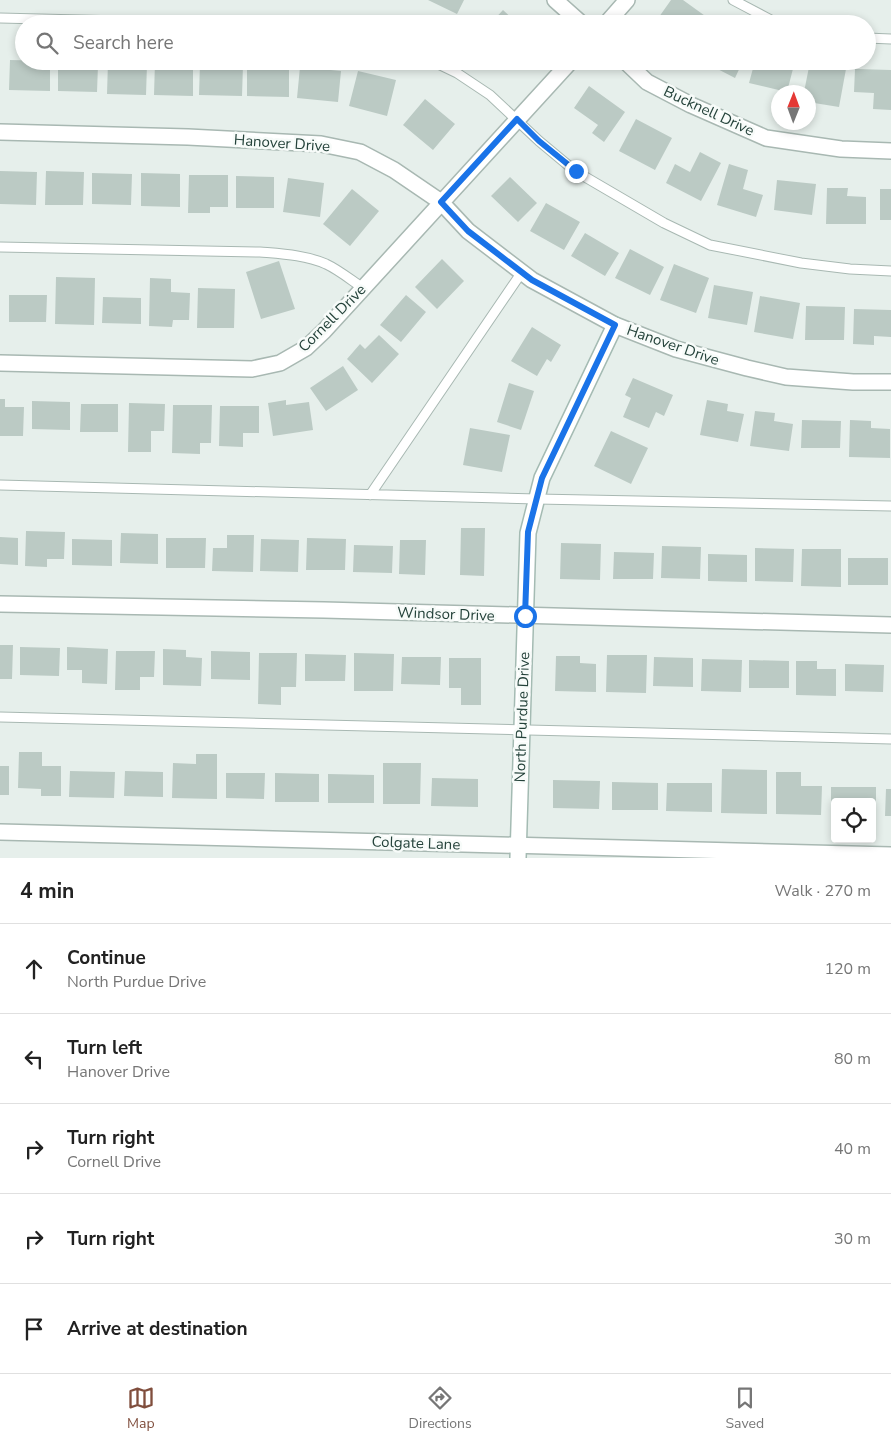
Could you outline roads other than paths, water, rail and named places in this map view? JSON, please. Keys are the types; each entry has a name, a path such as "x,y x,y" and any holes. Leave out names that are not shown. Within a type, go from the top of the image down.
{"street":[{"path":"555,0 572,15"},
{"path":"614,15 627,0"},
{"name":"Cornell Drive","path":"0,363 252,369 280,363 306,348 563,70"},
{"name":"Bucknell Drive","path":"635,70 648,82 691,105 766,138 841,149 891,151"},
{"name":"Hanover Drive","path":"0,132 188,137 321,144 360,152 394,170 441,202 468,231 532,280 615,325 676,349 770,373 844,381 891,382"},
{"name":"North Purdue Drive","path":"518,852 528,532 542,478 615,325"},
{"name":"Windsor Drive","path":"0,604 324,610 891,625"},
{"name":"Colgate Lane","path":"0,832 518,852 891,855"}],"lane":[{"path":"733,0 761,15"},
{"path":"0,18 15,18"},
{"path":"876,38 891,39"},
{"path":"451,70 490,95 539,141 576,171 664,223 710,245 801,264 891,271"},
{"path":"0,246 260,252 294,255 328,265 363,288"},
{"path":"370,495 522,272"},
{"path":"0,485 537,500 891,506"},
{"path":"0,717 891,739"}]}
